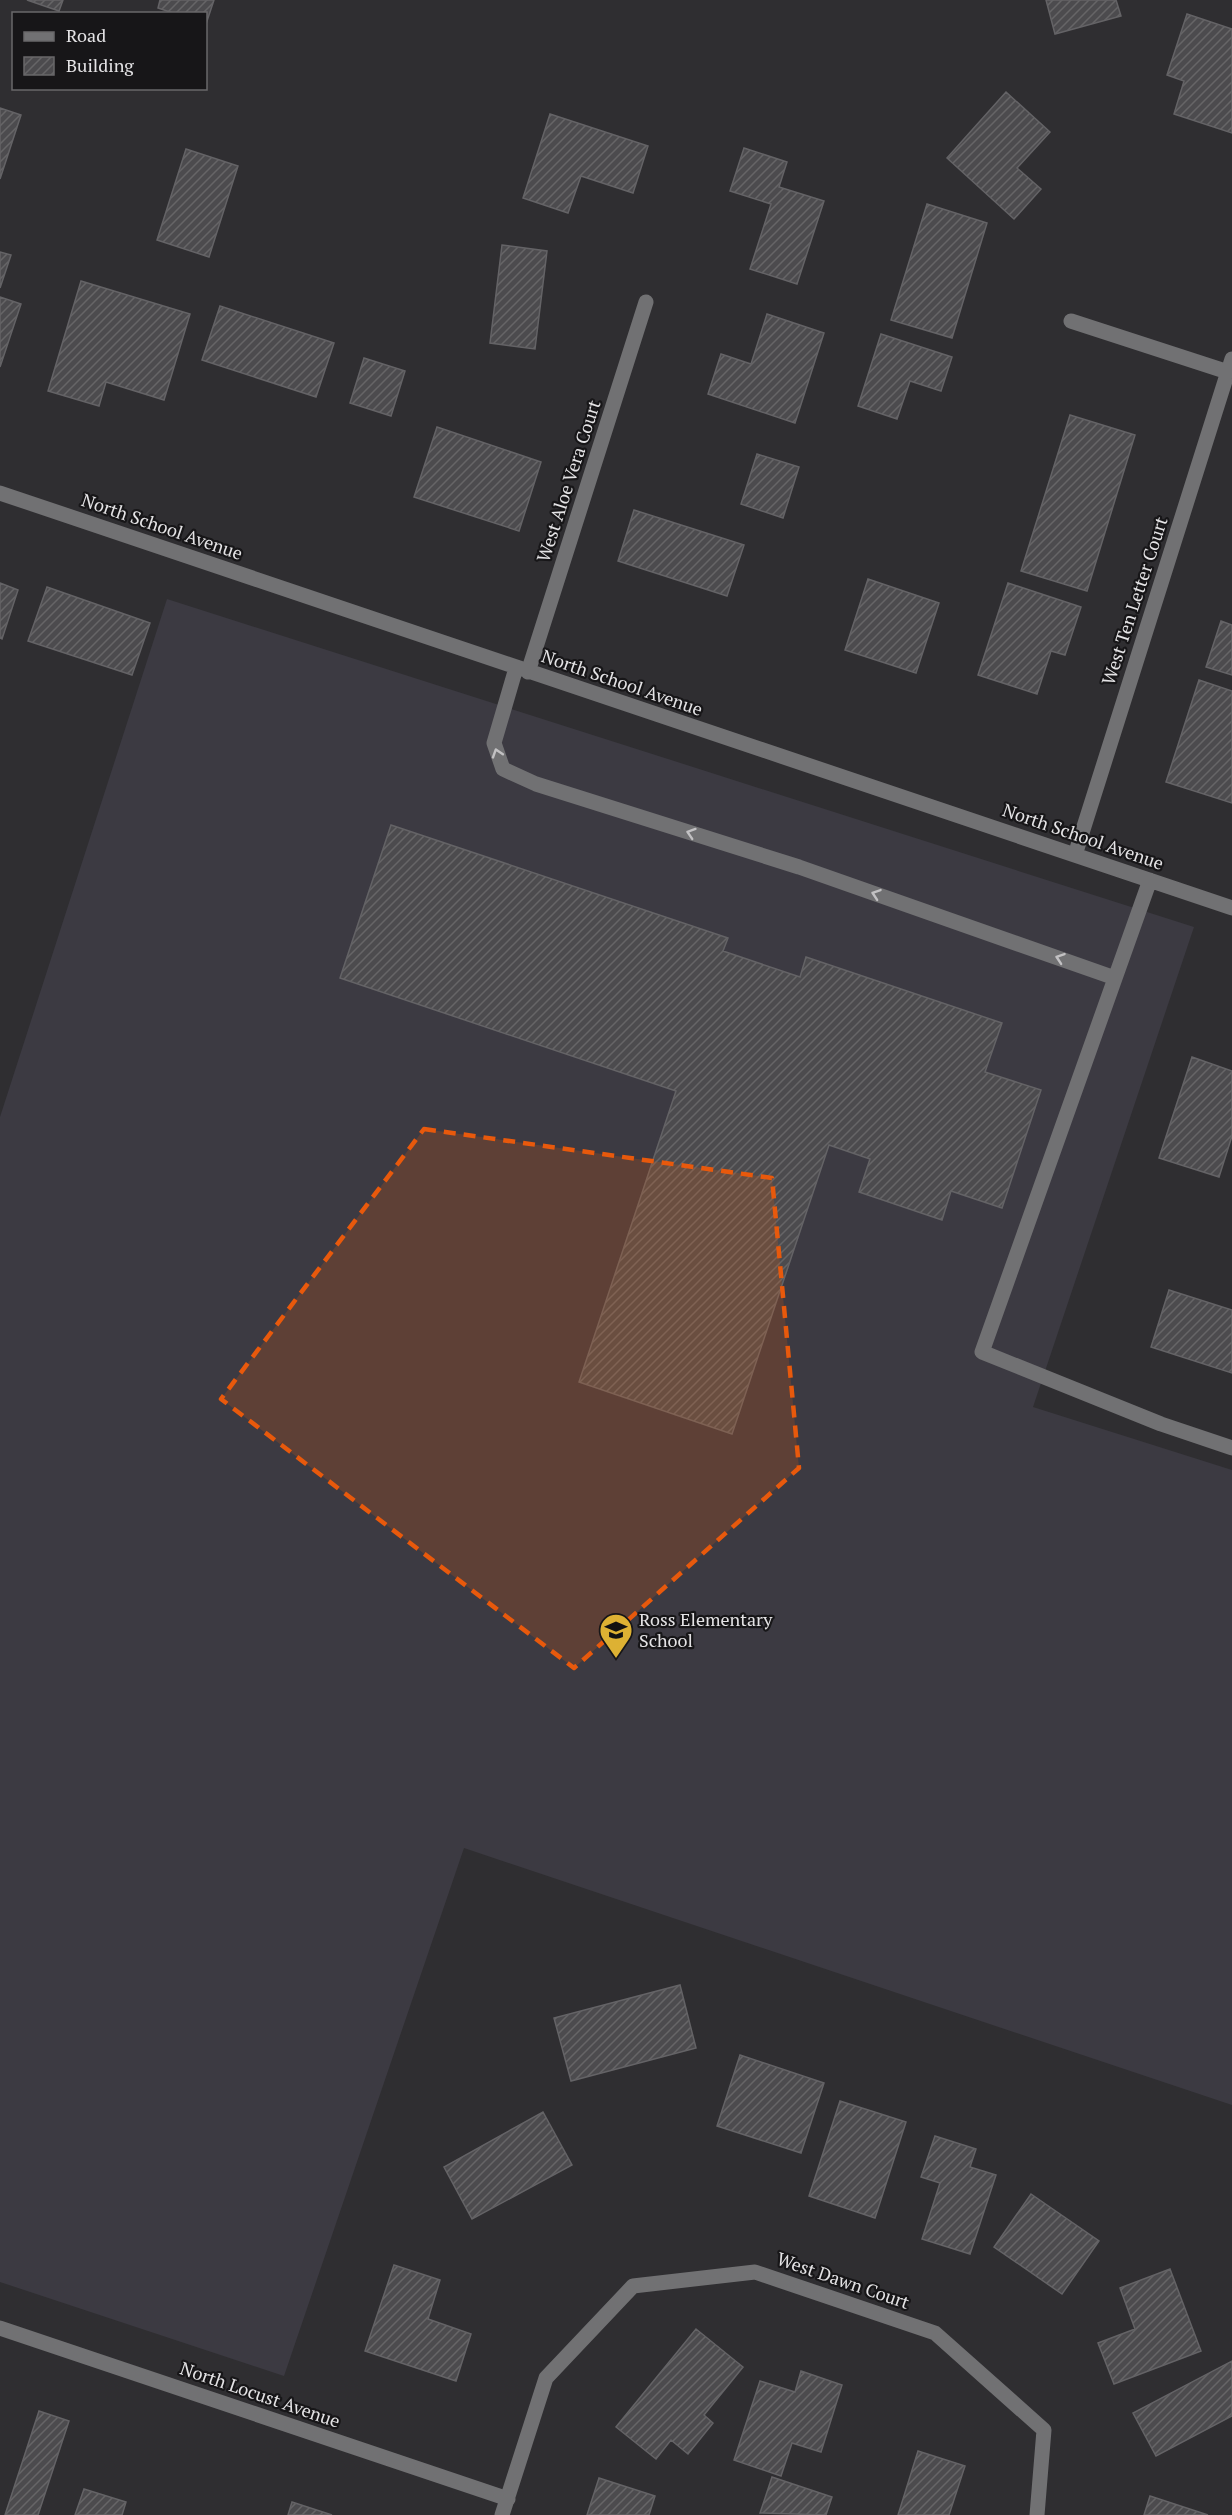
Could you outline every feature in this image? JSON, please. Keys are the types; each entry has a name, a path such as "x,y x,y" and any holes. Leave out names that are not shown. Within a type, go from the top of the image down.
{"street":[{"name":"West Aloe Vera Court","path":"646,302 522,670 494,743 503,769 536,784 799,867 1115,978"},
{"path":"1071,321 1230,366"},
{"name":"West Ten Letter Court","path":"1075,855 1230,366"},
{"name":"North School Avenue","path":"0,492 1232,908"},
{"path":"1150,880 982,1352 1161,1424 1232,1448"},
{"name":"West Dawn Court","path":"502,2515 546,2378 633,2286 755,2272 935,2333 1044,2430 1038,2515"},
{"name":"North Locust Avenue","path":"0,2328 507,2499"}],"highlighted area":[{"path":"424,1129 772,1178 799,1468 574,1668 221,1399"}],"shaded area":[{"name":"Ross Elementary School","path":"167,599 1194,927 1033,1407 1232,1470 1232,2105 464,1848 284,2376 0,2282 0,1117"}],"building":[{"path":"27,0 63,0 59,11"},
{"path":"160,0 214,0 207,21 207,12 170,12 158,8"},
{"path":"1046,0 1116,0 1121,16 1055,34"},
{"path":"1187,14 1232,29 1232,133 1174,114 1184,81 1167,75"},
{"path":"1006,92 1050,132 1017,168 1041,189 1014,219 947,158"},
{"path":"0,108 21,115 0,179"},
{"path":"550,114 648,146 633,193 581,176 568,213 523,198"},
{"path":"744,148 787,162 779,187 824,201 797,284 750,269 771,204 730,191"},
{"path":"186,149 238,166 209,257 157,240"},
{"path":"927,204 987,223 952,338 891,320"},
{"path":"502,245 547,251 535,349 490,343"},
{"path":"0,252 11,255 0,288"},
{"path":"81,281 190,314 164,400 106,382 99,406 48,391"},
{"path":"0,297 21,304 0,367"},
{"path":"220,306 334,343 316,397 202,360"},
{"path":"767,314 824,333 795,423 708,394 721,354 751,364"},
{"path":"881,334 952,357 941,391 910,381 897,419 858,406"},
{"path":"364,358 405,371 391,416 350,403"},
{"path":"1070,415 1135,435 1087,591 1021,571"},
{"path":"437,427 541,462 519,531 414,497"},
{"path":"757,454 799,467 783,518 741,504"},
{"path":"634,510 744,545 727,596 618,561"},
{"path":"868,579 939,603 916,673 845,650"},
{"path":"0,583 18,590 2,639 0,638"},
{"path":"1008,583 1081,607 1065,655 1051,651 1037,694 978,675"},
{"path":"47,587 150,623 132,675 28,641"},
{"path":"1221,621 1232,625 1232,675 1206,667"},
{"path":"1199,680 1232,691 1232,803 1166,782"},
{"path":"391,825 728,938 723,951 800,977 806,957 1002,1023 985,1072 1041,1090 1002,1208 951,1191 942,1220 859,1192 870,1159 829,1145 732,1434 579,1382 676,1091 340,978"},
{"path":"1192,1057 1232,1071 1232,1136 1219,1177 1159,1158"},
{"path":"1169,1290 1232,1310 1232,1373 1151,1347"},
{"path":"680,1985 696,2048 571,2081 554,2018"},
{"path":"740,2055 824,2083 801,2153 717,2126"},
{"path":"840,2101 906,2122 875,2218 809,2196"},
{"path":"543,2112 572,2165 472,2219 444,2167"},
{"path":"935,2136 976,2149 970,2167 996,2175 970,2254 922,2239 940,2183 921,2177"},
{"path":"1031,2194 1099,2241 1062,2294 994,2247"},
{"path":"394,2265 440,2280 428,2319 471,2334 456,2381 365,2351"},
{"path":"1170,2269 1201,2351 1114,2384 1098,2343 1135,2329 1120,2288"},
{"path":"696,2329 743,2367 704,2415 713,2423 688,2454 671,2440 656,2459 616,2427"},
{"path":"1232,2361 1232,2416 1156,2456 1133,2413"},
{"path":"801,2371 842,2385 821,2452 792,2443 781,2476 734,2460 760,2381 795,2392"},
{"path":"39,2411 69,2421 38,2515 5,2515"},
{"path":"918,2451 965,2466 949,2515 898,2515"},
{"path":"772,2477 832,2497 826,2515 760,2513"},
{"path":"599,2478 655,2496 649,2515 587,2515"},
{"path":"84,2489 126,2502 122,2515 75,2515"},
{"path":"1150,2496 1208,2515 1144,2515"},
{"path":"292,2502 332,2515 288,2515"}],"place":[{"name":"Ross Elementary School","path":"616,1659"}]}
